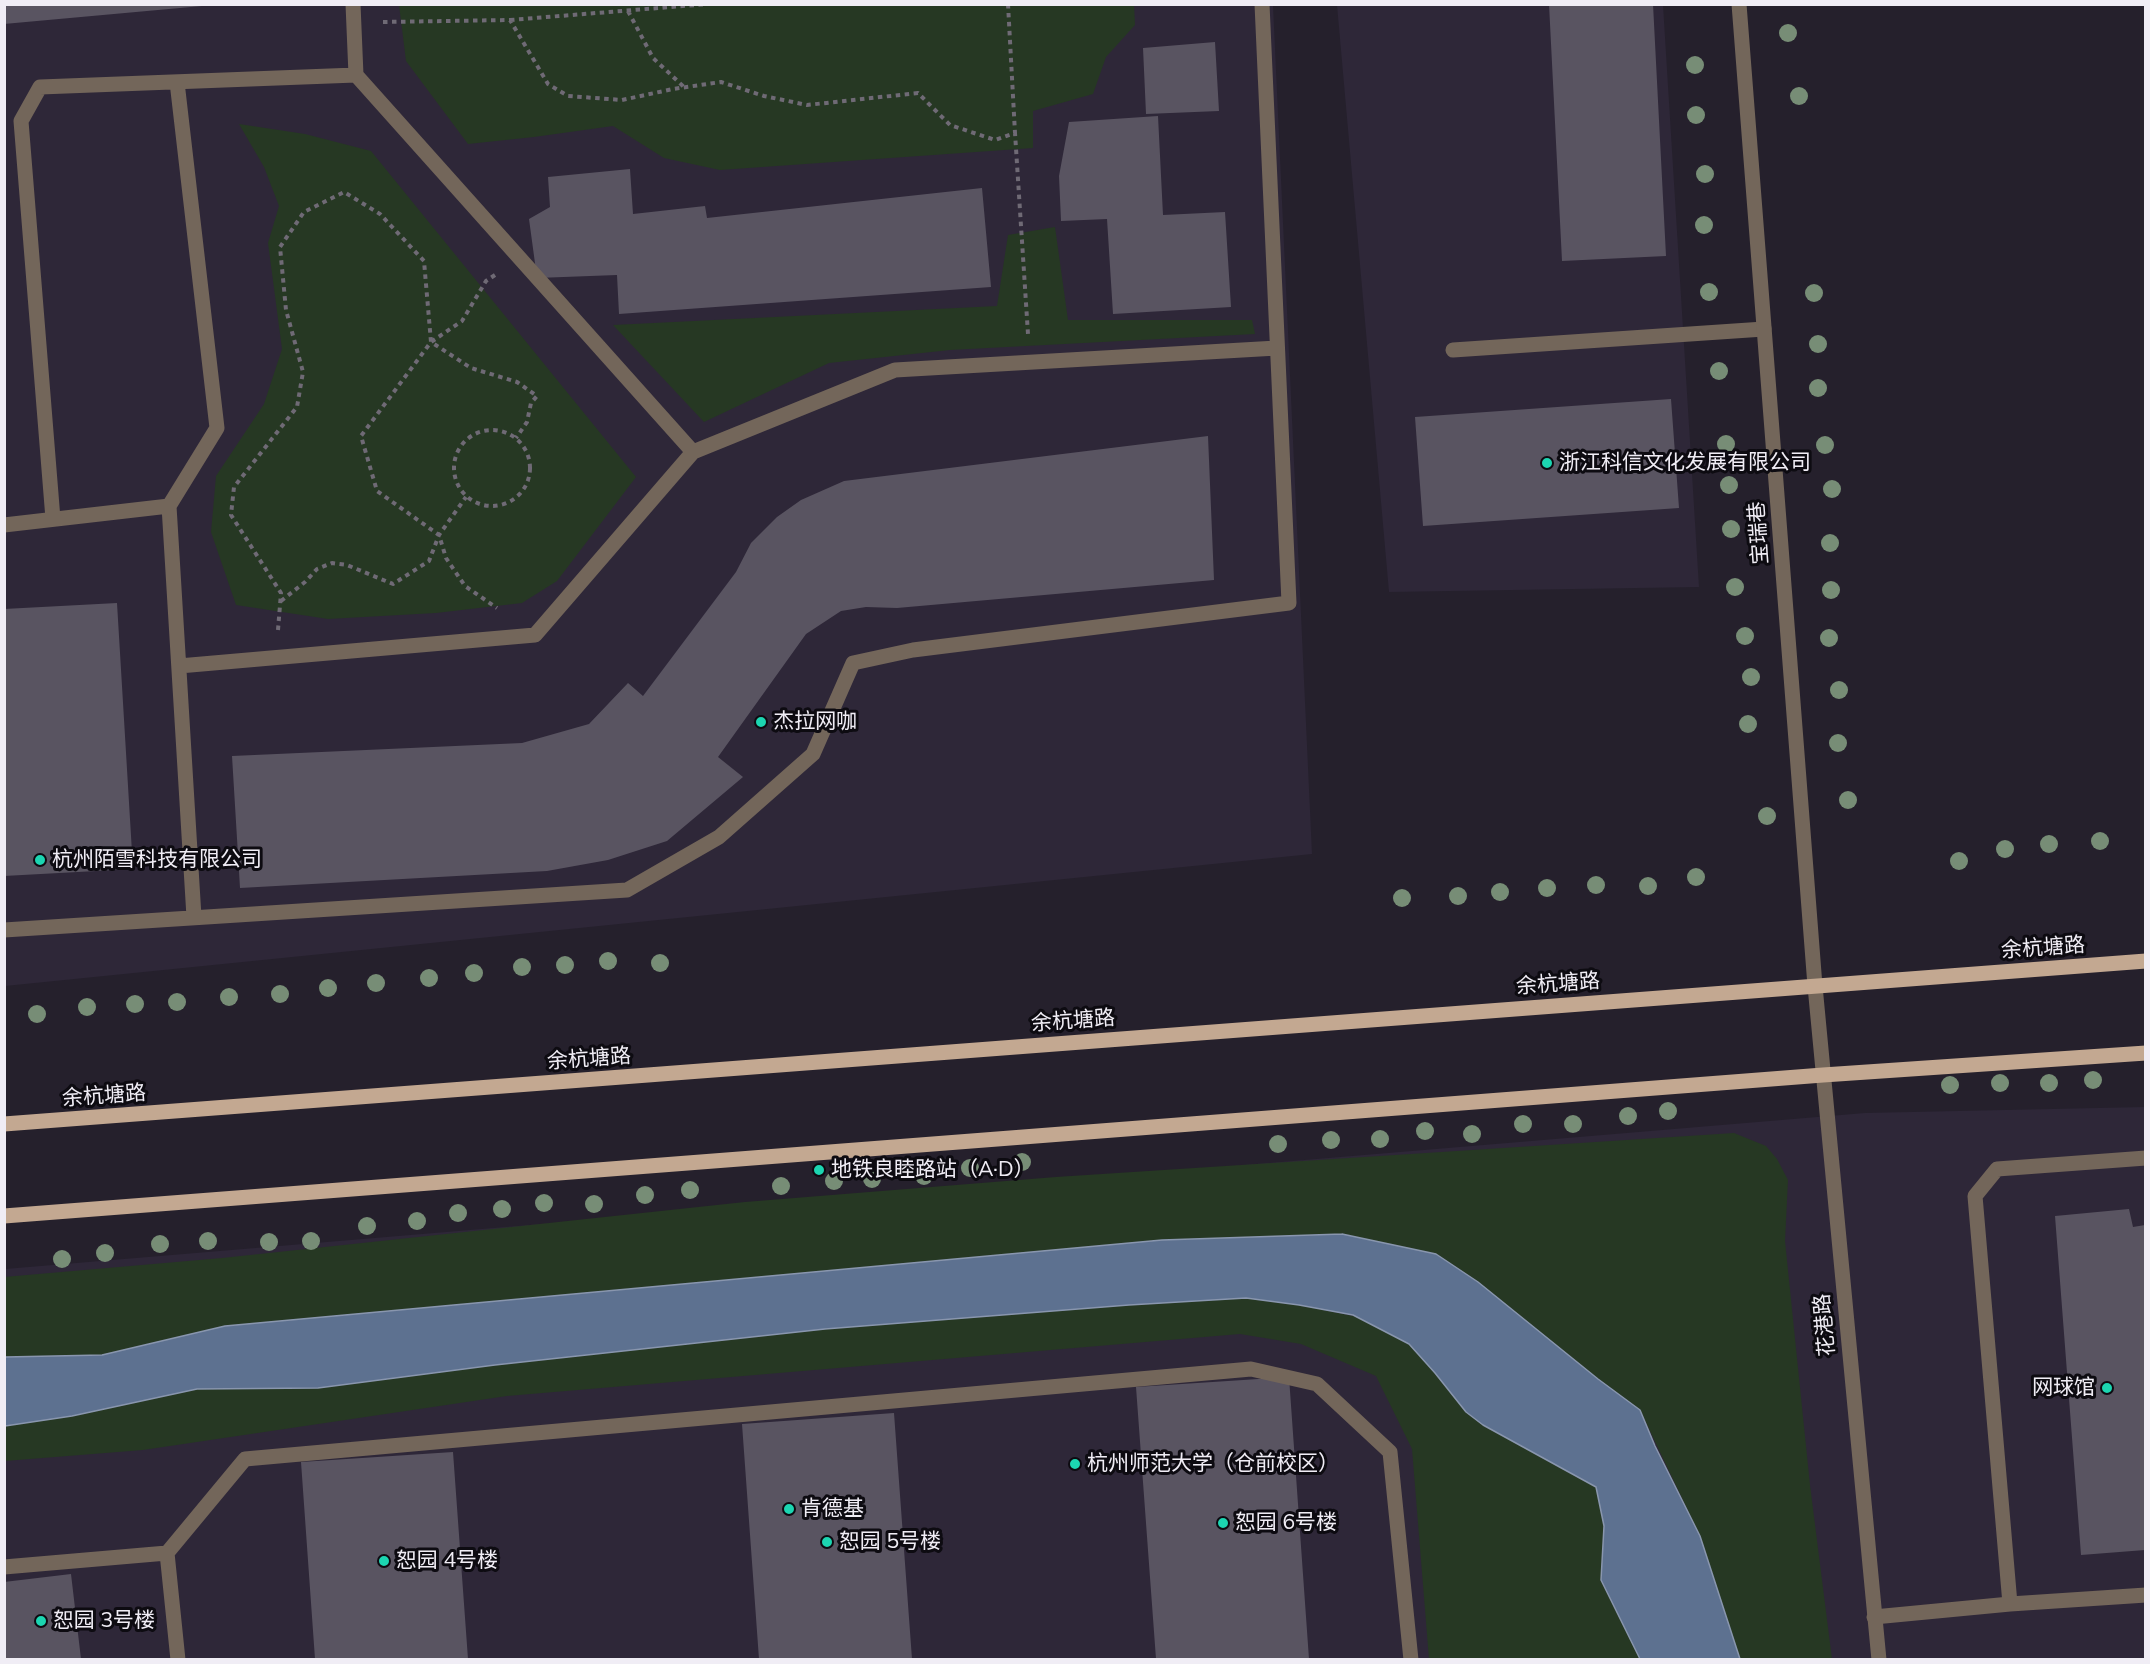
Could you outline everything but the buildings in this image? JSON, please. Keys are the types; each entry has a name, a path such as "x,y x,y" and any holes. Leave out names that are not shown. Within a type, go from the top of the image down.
{"main road":[{"name":"余杭塘路","path":"4,1124 2145,961"},
{"path":"4,1216 1823,1075 2145,1053"}],"street":[{"path":"352,4 356,75 693,452"},
{"path":"4,930 627,890 719,837 813,754 853,663 913,650 1289,603 1262,4"},
{"name":"宝瑞巷","path":"1739,4 1815,986"},
{"path":"53,519 21,121 40,87 356,75"},
{"path":"177,82 217,428 169,506 194,917"},
{"path":"1453,350 1764,329"},
{"path":"179,666 535,634 693,452 895,370 1277,348"},
{"path":"4,525 169,506"},
{"name":"花港路","path":"1815,986 1879,1659"},
{"path":"2010,1604 1975,1196 1997,1169 2145,1158"},
{"path":"4,1567 167,1553 245,1459 1251,1369 1317,1384 1390,1452 1411,1659"},
{"path":"167,1553 178,1659"},
{"path":"1874,1617 2010,1604 2145,1595"}],"path":[{"path":"353,22 510,21 708,4"},
{"path":"1008,4 1030,362"},
{"path":"628,11 653,58 685,88"},
{"path":"510,21 548,84 568,96 622,100 721,82 764,96 807,105 918,93 950,125 995,140 1015,133"},
{"path":"276,657 281,593 231,515 234,487 297,407 303,372 286,310 280,247 303,212 344,192 380,214 424,261 431,342"},
{"path":"519,258 486,281 462,321 431,342 361,436 377,491 439,535 446,558 465,586 535,634"},
{"path":"431,342 471,368 517,382 537,396 531,404 527,422 516,438"},
{"path":"492,430 505,432 516,438 525,448 531,471 528,484 522,494 501,506 489,507 477,504 466,497 458,486 454,468 459,449 479,432 492,430"},
{"path":"281,602 317,569 332,563 347,565 393,584 429,561 439,535 466,497"}],"shaded area":[{"path":"5,5 1273,5 1312,854 5,986"},
{"path":"1337,5 1663,5 1699,587 1389,592"},
{"name":"杭州师范大学（仓前校区）","path":"2145,1107 2145,1659 5,1660 5,1269 1865,1113"}],"green space":[{"path":"1134,4 1135,25 1106,57 1093,94 1033,111 1033,148 720,170 664,158 613,126 468,144 406,61 399,5"},
{"path":"239,124 305,134 371,151 636,477 557,581 522,603 436,613 328,619 236,605 211,532 216,476 264,404 282,349 268,243 279,206 264,167"},
{"path":"1055,227 1068,320 1252,320 1255,334 950,350 829,363 704,422 613,325 997,306 1008,235"},
{"path":"1734,1133 1766,1146 1777,1159 1788,1180 1785,1241 1810,1485 1832,1659 1740,1659 1700,1536 1640,1410 1478,1282 1436,1254 1342,1234 1162,1240 225,1326 102,1355 5,1357 4,1277 222,1258 745,1202 1056,1177"},
{"path":"1246,1298 1299,1305 1358,1317 1409,1344 1483,1425 1596,1487 1604,1526 1601,1580 1640,1659 1429,1659 1412,1449 1376,1376 1301,1344 1240,1334 507,1396 143,1450 5,1461 4,1426 72,1416 197,1389 318,1388 495,1365 825,1329"}],"water":[{"path":"1342,1234 1436,1254 1478,1282 1640,1410 1655,1446 1700,1536 1740,1659 1640,1659 1601,1580 1604,1526 1596,1487 1483,1425 1466,1412 1409,1344 1353,1315 1299,1305 1246,1298 825,1329 495,1365 318,1388 197,1389 72,1416 5,1426 5,1357 102,1355 225,1326 1162,1240"}],"place":[{"name":"浙江科信文化发展有限公司","path":"1547,463"},
{"name":"杰拉网咖","path":"761,722"},
{"name":"杭州陌雪科技有限公司","path":"40,860"},
{"name":"地铁良睦路站（A·D）","path":"819,1170"},
{"name":"网球馆","path":"2107,1388"},
{"name":"杭州师范大学（仓前校区）","path":"1075,1464"},
{"name":"肯德基","path":"789,1509"},
{"name":"恕园 6号楼","path":"1223,1523"},
{"name":"恕园 5号楼","path":"827,1542"},
{"name":"恕园 4号楼","path":"384,1561"},
{"name":"恕园 3号楼","path":"41,1621"}]}
